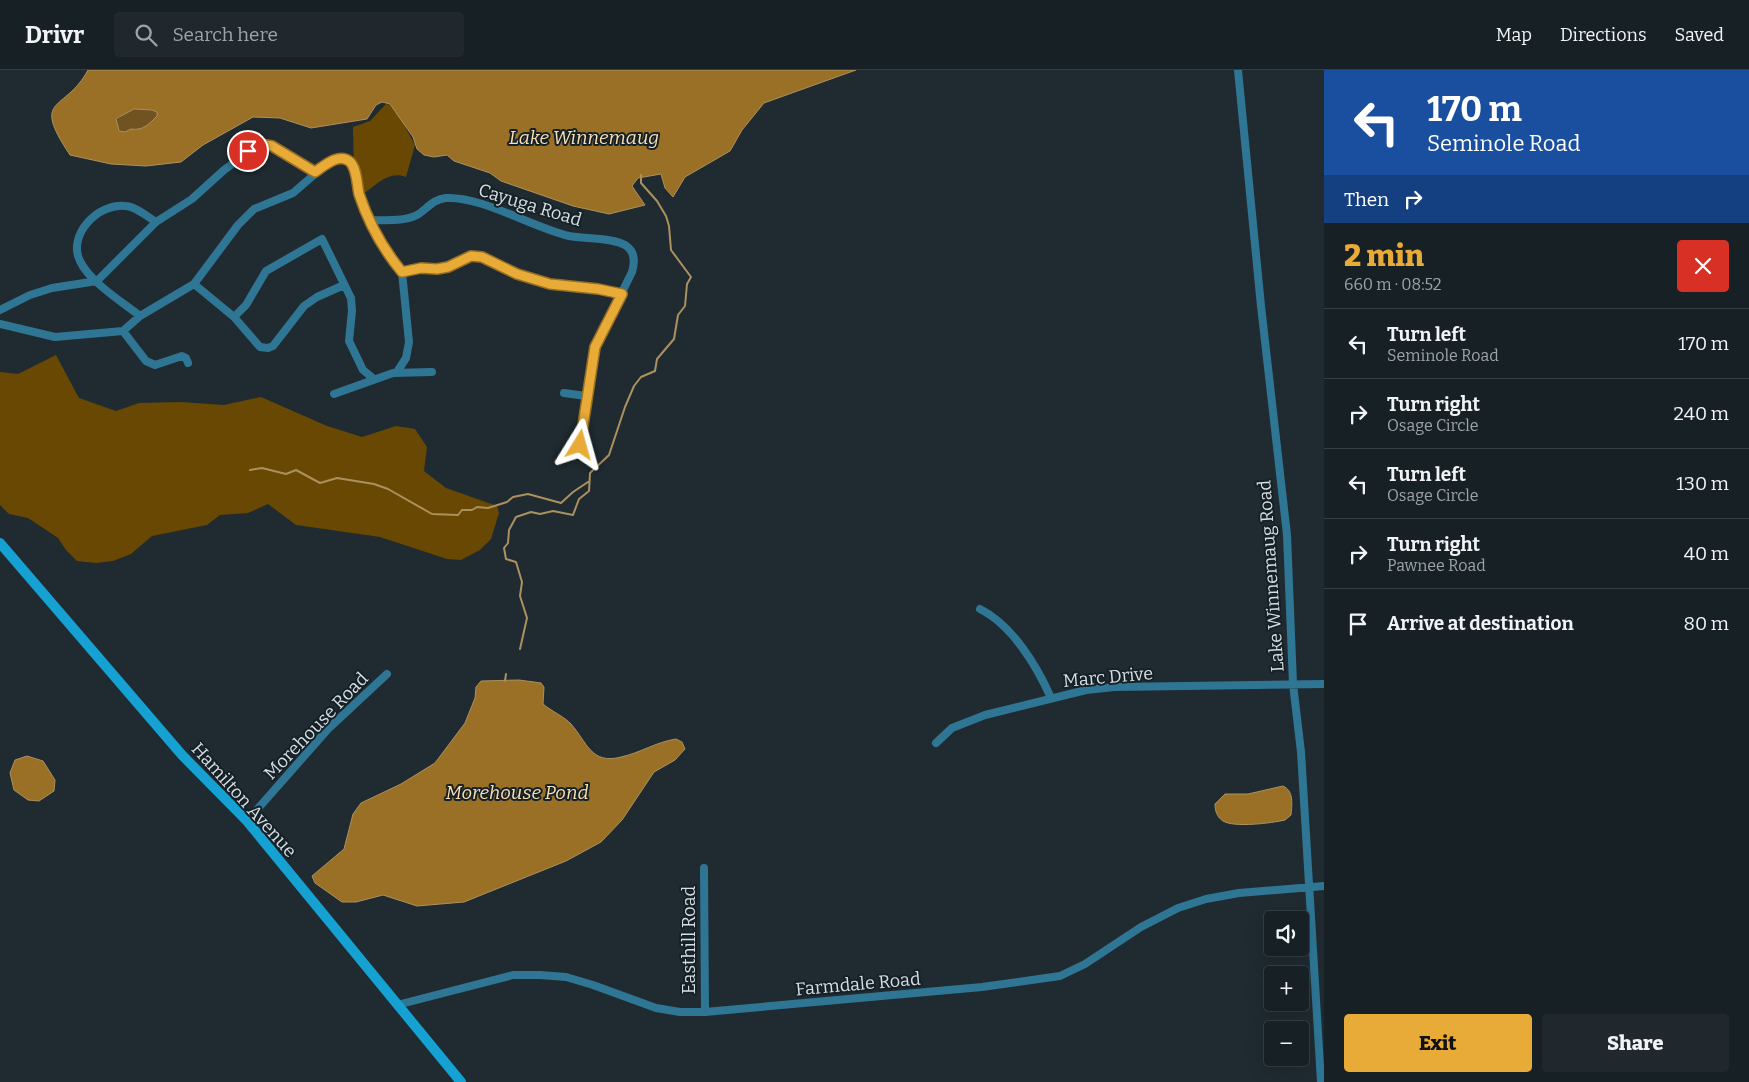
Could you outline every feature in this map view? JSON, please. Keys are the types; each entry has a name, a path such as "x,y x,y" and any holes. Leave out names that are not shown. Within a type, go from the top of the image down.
{"street":[{"name":"Lake Winnemaug Road","path":"1238,70 1261,306 1287,535 1293,684 1301,752 1321,1082"},
{"path":"0,310 30,295 52,288 97,281 156,222 192,199 224,170 260,144 272,146 315,172"},
{"path":"0,324 55,336 123,330 140,316 194,284 238,225 254,209 293,193 330,161 341,158 349,161 354,168 356,185 368,220 386,252 402,272 410,342 406,358 397,372"},
{"name":"Cayuga Road","path":"368,220 406,219 417,215 437,200 448,198 477,203 546,230 570,236 616,242 625,245 631,251 635,262 622,294 595,347 580,445"},
{"path":"140,316 97,281 80,263 75,250 79,232 94,217 112,206 127,206 156,222"},
{"path":"234,317 246,306 266,271 322,239 350,298 352,311 348,341 363,370 374,380"},
{"path":"402,272 421,268 442,268 471,256 482,257 517,274 550,284 598,289 622,294"},
{"path":"194,284 234,317 260,347 268,348 274,346 304,306 317,297 344,285"},
{"path":"123,330 146,360 155,364 182,356 186,358 188,363"},
{"path":"334,394 397,372 432,372"},
{"path":"564,394 586,396"},
{"name":"Hamilton Avenue","path":"0,543 182,755 247,821 462,1082"},
{"path":"980,609 996,619 1029,657 1043,679 1051,698"},
{"name":"Morehouse Road","path":"247,821 328,729 387,674"},
{"name":"Marc Drive","path":"936,743 952,728 985,715 1086,690 1114,687 1324,684"},
{"name":"Easthill Road","path":"704,868 705,1012"},
{"name":"Farmdale Road","path":"397,1005 514,975 566,977 656,1008 680,1012 705,1012 982,988 1060,976 1085,964 1141,928 1178,908 1206,898 1239,893 1324,886"}],"shaded area":[{"path":"386,104 394,106 415,145 406,177 394,175 388,177 362,195 354,182 353,127 370,121"},
{"path":"134,109 152,110 157,112 157,116 142,128 131,129 126,132 119,131 116,120"},
{"path":"56,355 79,398 116,411 139,403 180,402 224,405 261,397 327,426 362,437 396,426 415,429 427,447 424,471 446,488 497,506 499,513 491,539 480,550 461,560 447,559 380,537 296,525 268,504 248,513 220,515 207,525 152,536 131,554 113,561 96,563 77,561 58,538 28,518 9,514 0,505 0,372 18,374"}],"water":[{"name":"Lake Winnemaug","path":"88,70 856,70 764,103 742,130 730,151 685,177 673,197 665,188 661,174 638,178 632,186 645,205 609,214 573,206 501,181 490,173 454,161 447,155 434,157 424,155 417,149 413,137 390,104 382,102 376,105 367,119 311,128 280,118 253,117 203,145 181,162 146,166 111,164 70,155 58,136 52,113 55,106 79,84","holes":["134,109 157,112 157,116 146,126 125,132 119,131 116,119"]},
{"name":"Morehouse Pond","path":"519,680 541,683 544,687 543,704 568,721 591,750 603,758 621,757 676,739 682,742 685,749 675,760 654,772 622,820 601,842 566,861 464,902 417,906 383,895 356,902 342,902 315,883 312,876 344,849 353,814 361,803 401,784 435,763 465,723 475,698 476,687 481,681"},
{"path":"27,756 43,761 55,780 54,791 39,801 28,800 14,790 10,773 15,760"},
{"path":"1283,786 1291,794 1292,802 1291,815 1285,820 1244,825 1228,823 1219,818 1215,809 1215,804 1225,794 1248,794"}],"waterway":[{"path":"520,649 527,618 520,596 522,582 516,562 506,559 504,548 508,543 509,530 516,517 531,512 540,514 553,511 573,515 579,499 589,491 590,473 609,455 634,386 641,377 655,371 657,359 674,339 678,315 685,306 687,284 691,277 671,250 669,226 666,216 657,201 641,183 641,175"},
{"path":"250,470 262,468 286,474 296,470 320,483 337,478 374,484 388,489 432,514 458,515 462,510 472,510 477,507 488,508 507,502 513,497 528,494 561,503 588,482"},
{"path":"505,681 506,674"}],"route":[{"path":"248,151 260,144 272,146 315,172 330,161 341,158 349,161 354,168 356,185 368,220 386,252 402,272 421,268 437,269 448,267 464,258 471,256 482,257 517,274 550,284 598,289 622,294 595,347 580,445"}]}
